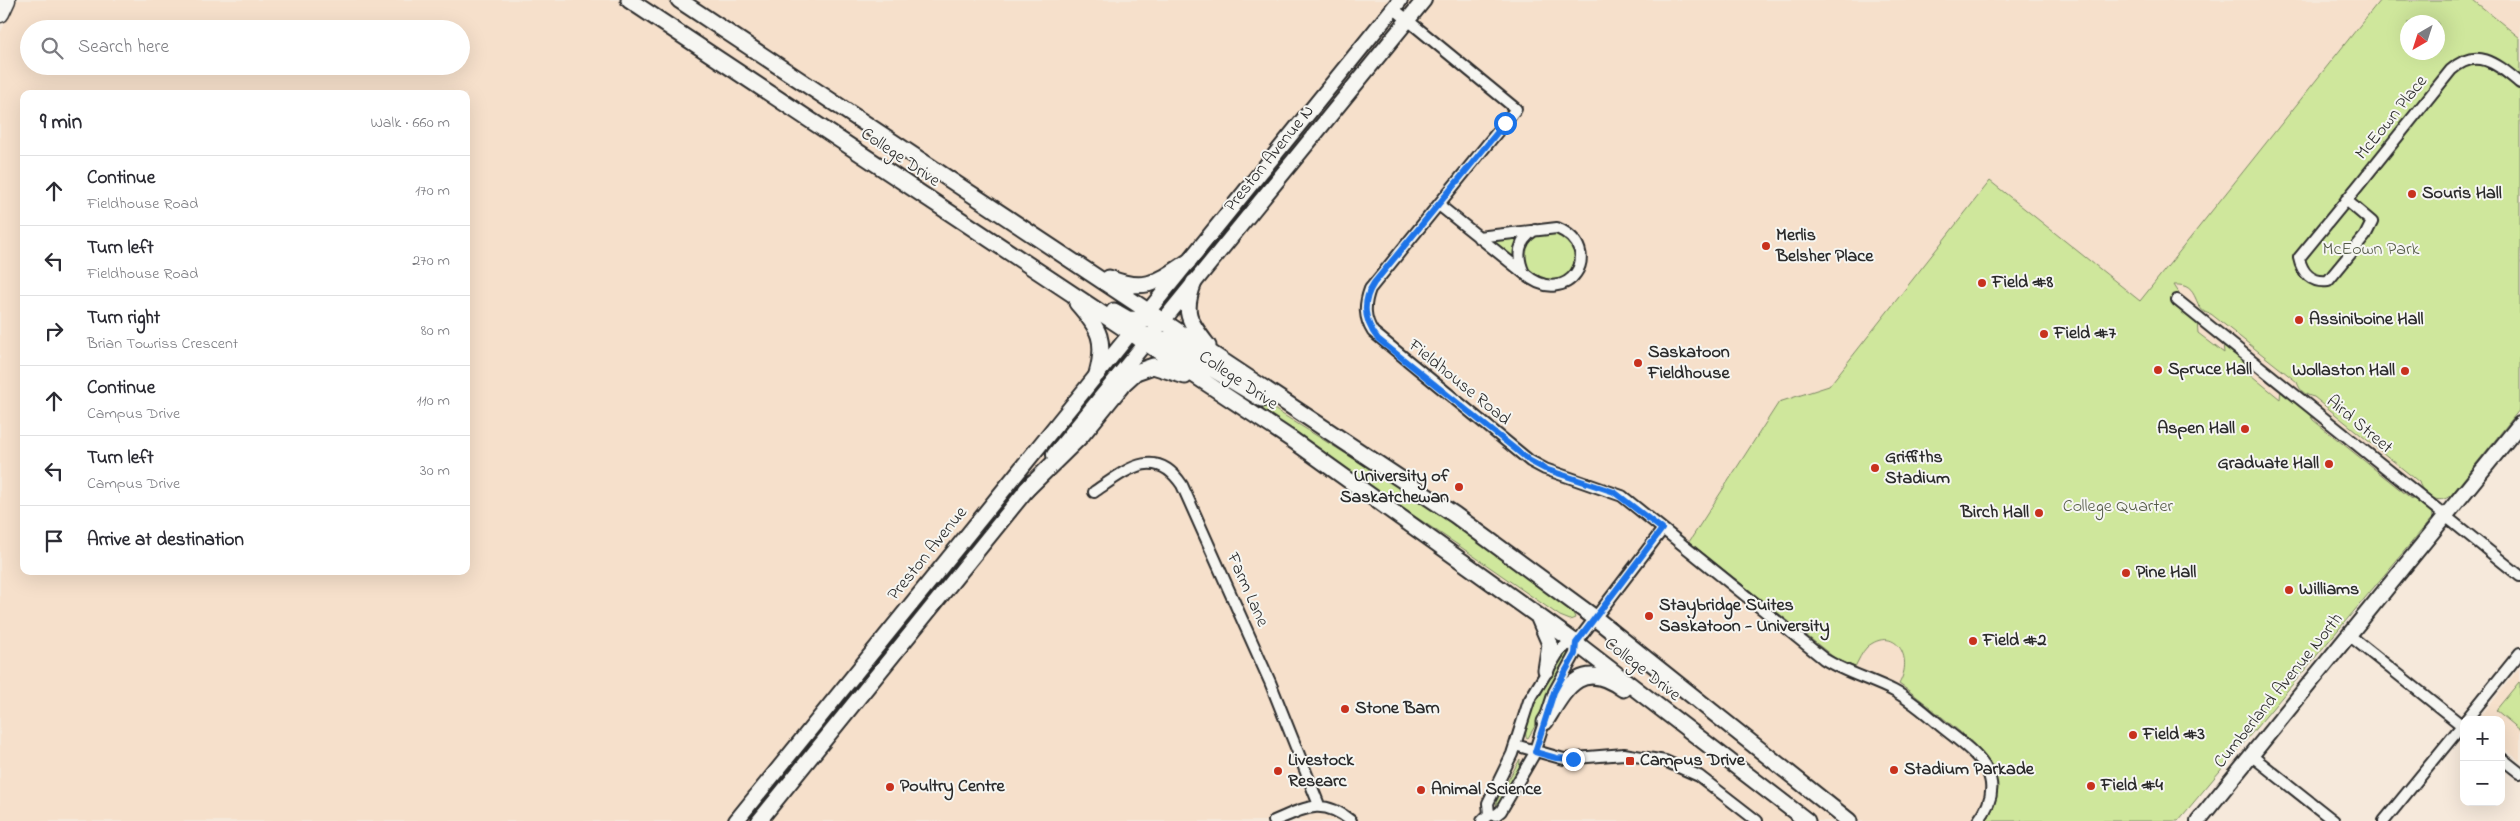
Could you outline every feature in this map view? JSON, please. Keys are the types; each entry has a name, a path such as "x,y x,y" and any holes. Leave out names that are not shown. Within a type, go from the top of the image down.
{"highway":[{"path":"0,13 6,0"}],"main road":[{"name":"College Drive","path":"629,0 1065,289 1140,322"},
{"name":"College Drive","path":"679,0 1084,267 1140,322"},
{"name":"Preston Avenue N","path":"1148,338 1424,0"},
{"name":"Preston Avenue N","path":"1140,322 1397,4"},
{"path":"1002,247 1128,319 1140,322 1162,320"},
{"path":"1084,267 1120,282 1138,286 1150,285 1162,280 1188,262"},
{"path":"1194,282 1188,297 1188,314 1192,326 1216,357"},
{"path":"1065,289 1090,318 1102,341 1103,353 1097,374"},
{"name":"College Drive","path":"1162,320 1455,515 1595,618 1849,821"},
{"path":"1140,322 1148,338 1170,343 1430,503 1455,515"},
{"name":"Preston Avenue","path":"736,821 1140,322"},
{"name":"College Drive","path":"1148,338 1210,386 1310,452 1536,613 1807,821"},
{"name":"Preston Avenue","path":"758,821 1148,338"},
{"path":"1026,490 1081,436 1124,384 1142,369 1160,367 1210,386"},
{"name":"Cumberland Avenue North","path":"2198,821 2447,517 2520,424"},
{"path":"1536,613 1550,644 1546,670"},
{"path":"1544,722 1569,685 1573,682 1596,677 1613,682 1639,702 1668,714"}],"street":[{"name":"Fieldhouse Road","path":"1397,4 1408,20 1516,109 1370,289 1365,310 1368,326 1530,461 1545,469 1614,492 1824,659 1842,670 1896,692 1978,756 1988,772 1992,790 1988,806 1978,821"},
{"name":"McEown Place","path":"2346,200 2372,222 2365,236 2328,281 2317,281 2304,271 2300,258 2346,200 2456,66 2473,59 2486,60 2498,66 2520,83"},
{"path":"1439,205 1478,237 1525,274 1541,285 1558,286 1571,278 1580,265 1581,251 1574,238 1557,228 1478,237"},
{"path":"1525,274 1519,258 1520,245 1528,235 1538,229"},
{"name":"Aird Street","path":"2178,300 2520,576"},
{"name":"Farm Lane","path":"1094,492 1141,464 1159,465 1168,468 1176,476 1182,485 1270,682 1319,805"},
{"path":"1576,643 1565,646 1546,670 1525,710 1515,745 1488,803 1489,819 1502,811 1535,752 1558,684 1575,654 1576,643 1662,529"},
{"path":"2349,635 2460,721"},
{"path":"2470,716 2520,653"},
{"path":"2384,821 2460,729"},
{"path":"1515,745 1564,759 1624,754 1665,761 1699,776 1756,821"},
{"path":"2252,756 2334,821"},
{"path":"2505,761 2520,773"},
{"path":"1274,821 1319,805 1335,810 1351,821"}],"shaded area":[{"name":"University of Saskatchewan","path":"16,0 2520,0 2520,402 2178,821 0,821 0,34"},
{"path":"2520,667 2520,761 2505,749 2505,716 2481,716"}],"green space":[{"path":"2380,0 2473,0 2520,38 2520,409 2451,495 2442,500 2428,495 2419,482 2314,397 2303,392 2297,382 2211,314 2205,312 2189,288 2174,285 2197,321 2198,333 2224,353 2223,343 2245,360 2246,371 2280,399 2281,389 2305,407 2313,420 2412,499 2423,502 2431,509 2432,518 2178,821 1986,821 1994,804 1996,789 1995,776 1990,764 1983,753 1972,743 1924,702 1899,684 1905,663 1899,647 1893,642 1886,640 1877,641 1865,649 1855,667 1836,659 1689,542 1779,402 1829,386 1990,181 2140,301"},
{"path":"1554,233 1561,236 1572,246 1575,259 1570,272 1564,278 1545,282 1528,269 1524,247 1533,236"},
{"path":"1518,237 1513,257 1495,243 1497,240"},
{"path":"1171,345 1404,490 1474,536 1572,610 1575,618 1570,620 1560,616 1458,545 1185,363"},
{"path":"1566,652 1570,653 1528,738 1526,737 1526,728 1528,717 1538,692 1552,669"},
{"path":"2519,682 2520,730 2496,710"},
{"path":"1520,759 1519,771 1497,806 1496,802"}],"place":[{"name":"Souris Hall","path":"2412,194"},
{"name":"Merlis Belsher Place","path":"1766,246"},
{"name":"Field #8","path":"1982,283"},
{"name":"Assiniboine Hall","path":"2299,320"},
{"name":"Field #7","path":"2044,334"},
{"name":"Saskatoon Fieldhouse","path":"1638,363"},
{"name":"Spruce Hall","path":"2158,370"},
{"name":"Wollaston Hall","path":"2405,371"},
{"name":"Aspen Hall","path":"2245,429"},
{"name":"Graduate Hall","path":"2329,464"},
{"name":"Griffiths Stadium","path":"1875,468"},
{"name":"University of Saskatchewan","path":"1459,487"},
{"name":"Birch Hall","path":"2039,513"},
{"name":"Pine Hall","path":"2126,573"},
{"name":"Williams","path":"2289,590"},
{"name":"Staybridge Suites Saskatoon - University","path":"1649,616"},
{"name":"Field #2","path":"1973,641"},
{"name":"Stone Barn","path":"1345,709"},
{"name":"Field #3","path":"2133,735"},
{"name":"Campus Drive","path":"1630,761"},
{"name":"Stadium Parkade","path":"1894,770"},
{"name":"Livestock Researc","path":"1278,771"},
{"name":"Field #4","path":"2091,786"},
{"name":"Poultry Centre","path":"890,787"},
{"name":"Animal Science","path":"1421,790"}],"route":[{"path":"1505,123 1374,283 1367,296 1365,310 1368,326 1378,339 1530,461 1545,469 1622,496 1662,529 1576,643 1575,654 1561,676 1554,692 1535,752 1556,758 1573,759"}],"park label":[{"name":"McEown Park","path":"2371,250"},
{"name":"College Quarter","path":"2118,507"}]}
